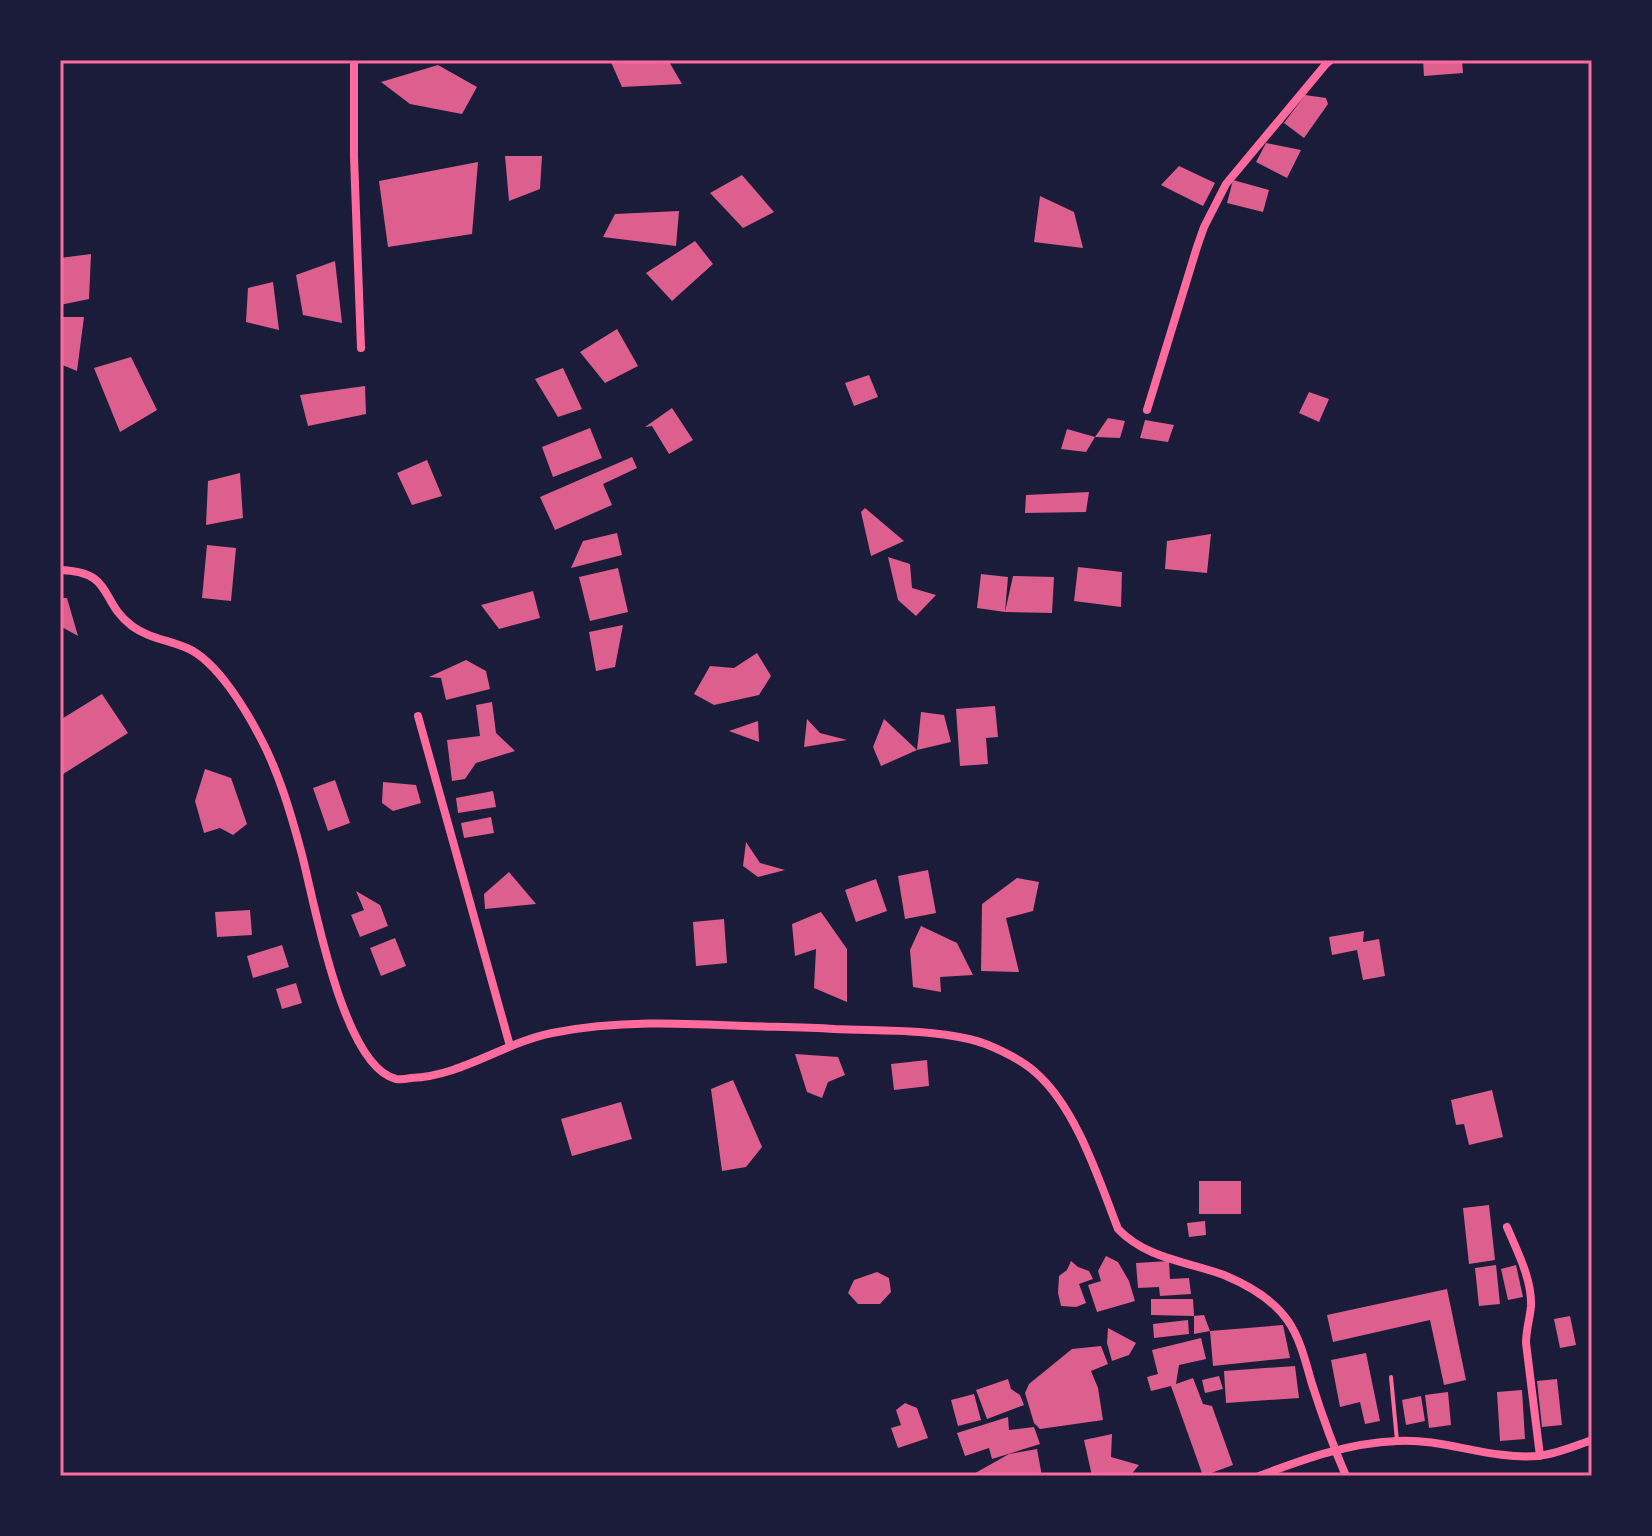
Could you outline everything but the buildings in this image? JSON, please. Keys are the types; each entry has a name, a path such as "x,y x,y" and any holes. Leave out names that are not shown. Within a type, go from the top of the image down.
{"street":[{"path":"354,60 361,348"},
{"path":"1147,410 1197,247 1218,199 1237,170 1331,60"},
{"path":"60,570 88,574 99,581 134,628 190,649 202,657 240,704 262,740 272,764 301,852 339,997 355,1037 380,1069 396,1079 420,1078 450,1072 510,1046 552,1033 645,1023 940,1034 974,1039 1035,1071 1058,1097 1086,1146 1118,1229 1128,1238 1157,1255 1200,1267 1248,1286 1278,1308 1288,1320 1305,1361 1334,1450 1346,1476"},
{"path":"418,716 510,1046"},
{"path":"1507,1227 1521,1259 1530,1293 1526,1343 1540,1456"},
{"path":"1259,1476 1334,1450 1397,1441 1513,1456 1540,1456 1592,1440"}],"lane":[{"path":"1391,1377 1397,1441"}]}
